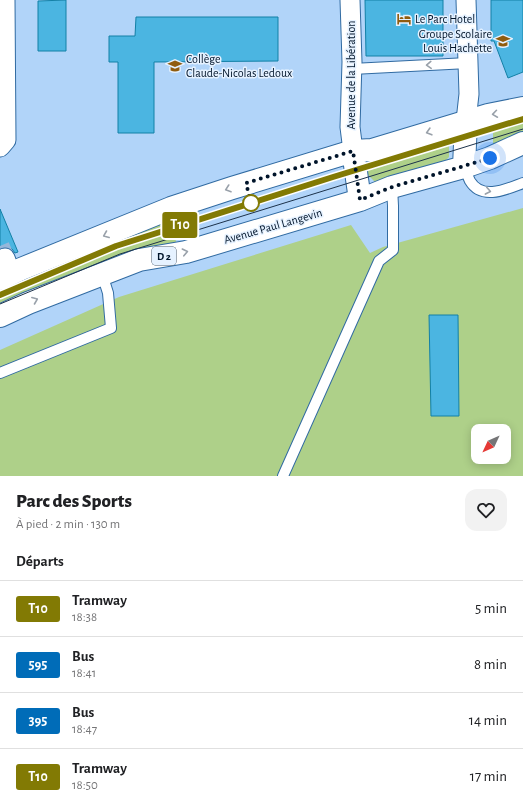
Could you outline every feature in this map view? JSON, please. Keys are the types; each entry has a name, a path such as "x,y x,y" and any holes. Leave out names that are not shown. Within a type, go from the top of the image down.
{"main road":[{"path":"5,270 172,208 232,188 353,151 372,150 466,121 523,108"},
{"path":"464,166 466,121"},
{"name":"Avenue Paul Langevin","path":"0,316 28,303 139,260 186,252 360,200 392,187 464,166 523,143"},
{"path":"353,151 360,200"}],"street":[{"path":"0,147 6,140 5,0"},
{"name":"Avenue de la Libération","path":"350,0 352,69 350,127 353,151"},
{"path":"466,0 469,94 466,121"}],"lane":[{"path":"352,69 468,63"},
{"path":"464,166 471,183 484,192 495,193 523,184"},
{"path":"283,476 379,261 393,250 392,187"},
{"path":"0,373 111,328 108,293 102,274"}],"green space":[{"path":"523,112 523,136 493,148 493,119"},
{"path":"445,137 449,141 449,157 446,160 375,182 367,174 367,159"},
{"path":"523,208 523,476 0,476 0,350 119,297 351,225 370,253 383,247"},
{"path":"168,215 178,248 0,312 0,284"}],"building":[{"path":"66,0 66,51 38,51 38,1"},
{"name":"Le Parc Hotel","path":"365,0 443,0 443,56 366,56"},
{"name":"Groupe Scolaire Louis Hachette","path":"491,0 523,0 523,72 508,78 494,41 491,41"},
{"path":"136,17 278,17 278,61 154,62 154,133 118,133 118,62 109,62 109,36 135,36"},
{"path":"0,209 18,252 15,253 12,249 7,247 0,248"},
{"path":"429,315 458,315 459,416 431,416"}],"tunnel":[{"path":"0,246 5,258"}],"tram line":[{"path":"0,295 116,246 333,177 523,119"},
{"name":"T10","path":"0,295 116,246 333,177 523,119"},
{"path":"0,304 120,254 523,129"}],"place":[{"name":"Le Parc Hotel","path":"404,19"},
{"name":"Groupe Scolaire Louis Hachette","path":"503,41"},
{"name":"Collège Claude-Nicolas Ledoux","path":"175,66"}],"route":[{"path":"251,203 246,183 332,156 353,151 360,200 392,187 490,158"}]}
